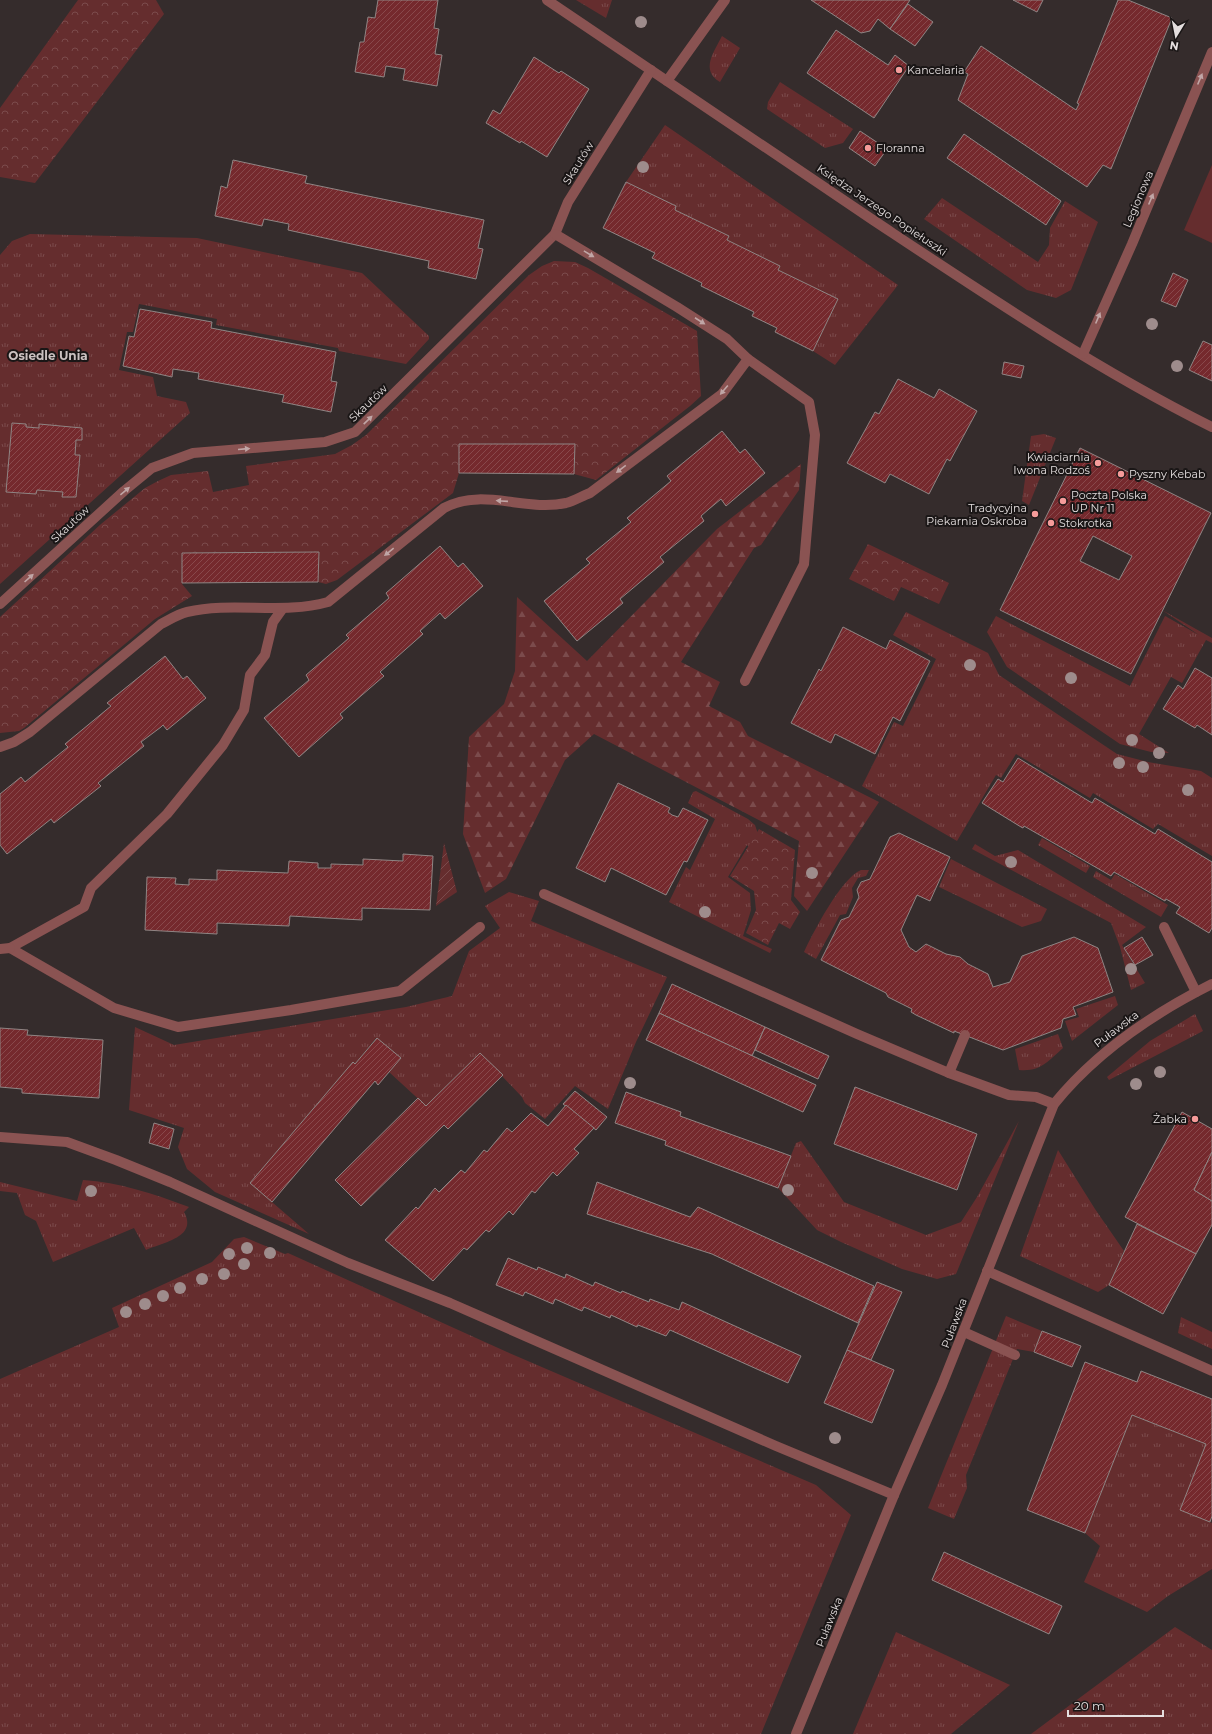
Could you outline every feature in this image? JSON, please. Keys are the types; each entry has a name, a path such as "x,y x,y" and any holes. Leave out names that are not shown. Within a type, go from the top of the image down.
{"street":[{"name":"Księdza Jerzego Popiełuszki","path":"547,0 1019,315 1141,390 1212,427"},
{"path":"667,81 725,0"},
{"name":"Legionowa","path":"1083,354 1132,244 1212,52"},
{"name":"Skautów","path":"0,604 124,491 152,468 193,454 325,442 355,432 555,234 568,202 651,70"},
{"path":"555,234 677,307 727,339 748,359 809,402 815,435 804,564 745,681"},
{"path":"0,747 14,742 30,732 162,624 185,612 213,608 282,608 311,606 328,602 444,508 456,502 473,499 548,504 567,503 590,493 722,394 748,359"},
{"path":"5,948 84,907 91,888 167,814 200,775 223,745 244,710 250,675 265,655 273,622 282,608"},
{"path":"544,894 856,1034 949,1074 1009,1095 1036,1097 1054,1104"},
{"path":"5,948 114,1008 178,1027 291,1010 400,991 480,927"},
{"path":"1164,927 1196,992"},
{"name":"Puławska","path":"796,1734 894,1495 964,1332 1054,1104 1098,1057 1124,1036 1165,1009 1212,984"},
{"path":"949,1074 965,1036"},
{"path":"0,1137 67,1142 116,1160 170,1182 348,1263 450,1303 769,1443 894,1495"},
{"path":"987,1271 1212,1371"},
{"path":"964,1332 1015,1355"}],"green space":[{"path":"78,0 156,0 164,14 35,183 0,177 0,108"},
{"path":"576,0 612,0 606,18"},
{"path":"722,36 740,48 720,82 711,72 710,60"},
{"path":"780,82 853,129 843,143 825,148 767,109 768,102"},
{"path":"665,125 898,285 835,365 813,351 838,299 778,270 727,240 729,236 675,210 676,206 626,182"},
{"path":"1212,165 1212,243 1184,230"},
{"path":"942,198 1038,262 1049,245 1050,228 1065,201 1098,222 1071,290 1056,298 1027,290 924,219"},
{"path":"30,234 197,238 362,273 429,336 429,339 406,364 339,351 338,348 216,325 217,319 139,304 133,332 127,332 119,370 153,377 157,396 186,402 190,413 0,584 0,255 12,241"},
{"path":"554,261 575,262 588,268 697,331 701,396 596,480 574,474 575,444 460,444 459,473 453,493 337,580 326,584 318,582 318,552 183,553 182,584 192,596 155,619 24,728 19,731 0,733 0,617 101,524 145,488 171,475 208,471 213,492 249,485 246,466 335,454 352,445 366,435 529,275 542,266"},
{"path":"1044,434 1056,438 1029,505 1022,501 1031,436"},
{"path":"801,464 799,490 761,545 754,548 681,662 720,682 709,706 740,722 748,736 879,802 807,911 794,896 799,841 594,734 565,760 506,879 485,893 463,834 469,737 504,704 515,671 517,597 587,661 717,529"},
{"path":"868,544 949,583 939,604 901,587 894,601 849,579"},
{"path":"1162,610 1212,638 1212,643 1206,640 1182,683 1171,677 1139,734 1169,753 1151,752 1120,744 1007,667 987,632 996,616 1130,686 1165,616 1199,635"},
{"path":"906,612 988,653 999,675 1117,754 1148,762 1201,771 1212,778 1212,856 1158,824 1153,829 1093,793 1090,798 1016,754 1001,778 996,775 957,841 862,786 894,722 903,726 936,659 893,635"},
{"path":"696,791 748,819 755,825 758,834 750,848 747,845 728,877 750,893 751,910 743,936 772,949 770,953 669,902 686,867 690,870 715,819 688,803 693,792"},
{"path":"759,829 795,850 791,900 800,912 790,929 779,923 768,945 746,933 756,910 754,891 730,876"},
{"path":"1042,838 1090,866 1086,873 1038,845"},
{"path":"444,843 457,892 436,906"},
{"path":"975,844 995,856 1018,850 1146,927 1122,945 1145,983 1131,990 1120,947 1111,923 972,849"},
{"path":"951,859 1047,909 1041,921 1022,927 939,887"},
{"path":"861,870 869,870 866,876 858,878 852,888 853,897 846,914 840,915 816,959 804,952 828,907 837,894 853,875"},
{"path":"1096,871 1111,880 1115,874 1168,905 1161,917 1093,877"},
{"path":"509,892 539,901 531,921 667,977 636,1042 608,1109 575,1086 545,1119 525,1103 522,1097 480,1053 426,1106 389,1072 400,1058 376,1038 355,1064 353,1062 250,1183 309,1234 215,1192 187,1169 178,1147 184,1128 129,1110 135,1027 174,1045 406,1007 452,996 469,951 500,928 485,906"},
{"path":"1115,996 1118,1005 1072,1041 1065,1021 1079,1017 1076,1009"},
{"path":"1195,1014 1203,1031 1109,1080 1107,1077 1150,1041"},
{"path":"1058,1034 1063,1048 1044,1065 1033,1069 1019,1070 1015,1049"},
{"path":"1019,1121 956,1274 937,1279 902,1269 841,1242 817,1230 778,1188 796,1143 801,1141 844,1202 926,1235 961,1222 977,1197"},
{"path":"1058,1150 1095,1209 1124,1251 1109,1285 1098,1292 1020,1256"},
{"path":"83,1180 123,1186 150,1193 189,1207 184,1212 187,1220 186,1227 183,1233 177,1237 146,1250 134,1228 53,1262 36,1221 25,1215 17,1193 0,1191 0,1182 77,1201"},
{"path":"244,1237 285,1254 288,1253 507,1352 816,1485 851,1515 761,1734 0,1734 0,1379 119,1327 112,1308 212,1262 234,1239"},
{"path":"1006,1316 1042,1331 1034,1352 1017,1349 966,1475 967,1488 954,1519 928,1508"},
{"path":"1181,1317 1212,1332 1212,1349 1178,1333"},
{"path":"1132,1415 1206,1444 1210,1522 1212,1523 1212,1569 1168,1596 1147,1612 1084,1582 1100,1546 1085,1533"},
{"path":"1175,1627 1212,1650 1212,1734 1031,1734"},
{"path":"896,1632 1010,1685 951,1734 853,1734"}],"building":[{"path":"378,0 438,0 434,28 439,29 435,54 442,55 437,86 403,80 405,69 386,66 384,77 355,72 360,42 364,42 368,17 375,18"},
{"path":"811,0 910,0 890,29 878,19 870,31 861,33"},
{"path":"1013,0 1043,0 1037,12"},
{"path":"1118,0 1128,0 1172,18 1111,169 1103,165 1087,187 958,100 968,74 964,72 981,46 1076,110 1079,104 1077,103"},
{"path":"908,4 933,22 915,46 890,29"},
{"path":"836,30 888,65 895,55 909,66 874,118 807,73"},
{"path":"534,57 559,73 561,71 589,89 547,157 521,141 520,143 486,123 493,110 500,114"},
{"name":"Floranna","path":"860,131 887,149 875,166 849,148"},
{"path":"964,134 1061,201 1046,225 947,158"},
{"path":"233,160 307,176 305,183 484,220 478,248 483,249 476,279 428,268 429,261 288,230 289,224 264,219 262,226 215,216 221,186 227,188"},
{"path":"626,182 676,206 675,210 729,236 727,240 780,266 778,270 838,299 813,351 775,332 777,328 752,316 754,312 701,286 702,283 652,258 655,253 603,228"},
{"path":"1173,273 1188,280 1176,307 1161,301"},
{"path":"140,309 212,322 211,328 336,352 331,381 337,382 331,412 282,402 284,395 198,379 199,373 173,369 172,377 123,366 129,336 134,337"},
{"path":"1203,341 1212,345 1212,381 1189,370"},
{"path":"1004,362 1024,366 1021,378 1002,374"},
{"path":"898,379 934,398 939,389 977,411 950,461 947,459 929,494 890,474 885,483 847,463 875,412 879,414"},
{"path":"12,423 26,424 26,427 39,428 39,424 82,428 82,440 76,440 75,455 80,455 76,497 62,497 63,492 37,490 36,494 6,492"},
{"path":"722,431 740,453 745,449 765,473 726,506 721,499 701,516 704,521 660,557 664,562 620,599 623,603 577,641 544,601 590,563 586,559 631,522 627,518 671,481 667,476"},
{"path":"459,444 575,444 574,474 459,473"},
{"path":"1080,448 1211,513 1131,674 1000,610","holes":["1093,536 1132,556 1119,580 1080,561"]},
{"path":"440,546 458,567 463,563 483,586 445,619 440,613 420,631 423,634 380,672 384,676 340,714 343,718 299,757 264,718 309,680 306,675 349,638 346,635 389,598 386,593"},
{"path":"319,552 318,582 182,583 182,553"},
{"path":"843,627 886,649 890,640 930,661 900,721 893,717 875,754 835,734 831,743 791,723 819,669 821,671"},
{"path":"165,656 183,679 187,676 206,698 167,730 163,725 141,742 144,746 98,783 101,786 54,823 51,819 7,854 0,845 0,794 21,777 25,782 68,747 65,744 111,706 107,703"},
{"path":"1195,668 1212,678 1212,735 1197,725 1195,728 1163,709 1178,685 1183,689"},
{"path":"1018,758 1092,803 1095,798 1155,834 1158,829 1212,862 1212,928 1209,933 1176,913 1180,907 1166,899 1165,901 1114,872 1111,876 1024,826 1023,828 1021,827 982,803 998,779 1003,782"},
{"path":"618,783 670,808 668,812 672,815 678,817 683,808 708,820 687,862 684,861 666,895 611,868 605,882 576,868"},
{"path":"899,833 950,857 930,901 917,895 901,930 909,947 916,952 926,944 946,954 960,957 968,964 988,974 993,987 1010,982 1022,956 1074,937 1098,948 1113,992 1073,1007 1076,1015 1063,1019 1061,1028 1003,1050 954,1031 954,1033 916,1015 911,1012 912,1009 888,997 886,993 821,960 841,920 849,917 859,897 857,890 861,882 870,879 890,837"},
{"path":"403,854 433,856 430,910 362,908 362,920 290,916 289,926 217,923 217,934 145,930 147,877 176,878 175,884 189,885 189,879 217,880 217,870 288,873 289,861 318,863 318,868 331,868 331,864 363,865 363,859 403,861"},
{"path":"1142,937 1153,955 1135,965 1124,948"},
{"path":"672,984 765,1027 752,1056 659,1013"},
{"path":"659,1013 816,1085 803,1112 646,1040"},
{"path":"765,1027 829,1056 818,1079 755,1050"},
{"path":"0,1028 28,1030 27,1035 103,1040 99,1098 22,1093 22,1089 0,1087"},
{"path":"377,1038 401,1058 378,1085 375,1081 272,1202 250,1183 353,1062 355,1064"},
{"path":"480,1053 503,1075 448,1129 444,1125 361,1206 335,1180 418,1098 426,1106"},
{"path":"855,1087 977,1134 957,1190 834,1144"},
{"path":"575,1091 607,1117 596,1130 563,1104"},
{"path":"626,1092 681,1112 680,1116 791,1156 778,1188 665,1145 666,1141 615,1123"},
{"path":"566,1105 594,1128 574,1149 579,1153 557,1176 553,1172 535,1193 532,1191 513,1215 509,1211 489,1232 486,1230 467,1250 464,1248 433,1281 385,1240 416,1207 418,1209 435,1188 439,1192 461,1170 465,1173 484,1150 487,1152 507,1128 512,1132 531,1113 548,1126"},
{"path":"1182,1112 1212,1129 1212,1152 1194,1190 1212,1201 1212,1225 1196,1254 1125,1217"},
{"path":"154,1123 174,1129 169,1149 149,1143"},
{"path":"1212,1152 1212,1201 1194,1190"},
{"path":"597,1182 690,1217 698,1207 874,1286 858,1323 712,1254 587,1214"},
{"path":"1137,1224 1196,1254 1163,1314 1109,1285"},
{"path":"508,1258 537,1270 538,1267 565,1278 566,1274 593,1286 595,1282 621,1293 622,1291 649,1302 650,1299 679,1310 682,1302 801,1356 788,1383 670,1330 666,1336 638,1325 637,1327 611,1315 610,1318 584,1307 582,1311 555,1299 553,1304 525,1292 523,1296 496,1285"},
{"path":"877,1282 902,1292 871,1360 847,1350"},
{"path":"1042,1331 1081,1346 1072,1367 1034,1352"},
{"path":"847,1350 894,1370 872,1423 824,1403"},
{"path":"1085,1362 1137,1382 1141,1371 1212,1399 1212,1516 1210,1522 1180,1510 1206,1444 1132,1415 1085,1533 1027,1510"},
{"path":"944,1552 1062,1606 1049,1634 932,1580"}],"place":[{"name":"Kancelaria","path":"899,70"},
{"name":"Floranna","path":"868,148"},
{"name":"Kwiaciarnia Iwona Rodzoś","path":"1098,463"},
{"name":"Pyszny Kebab","path":"1121,474"},
{"name":"Poczta Polska UP Nr 11","path":"1063,501"},
{"name":"Tradycyjna Piekarnia Oskroba","path":"1035,514"},
{"name":"Stokrotka","path":"1051,523"},
{"name":"Żabka","path":"1195,1119"}],"district":[{"name":"Osiedle Unia","path":"48,355"}]}
